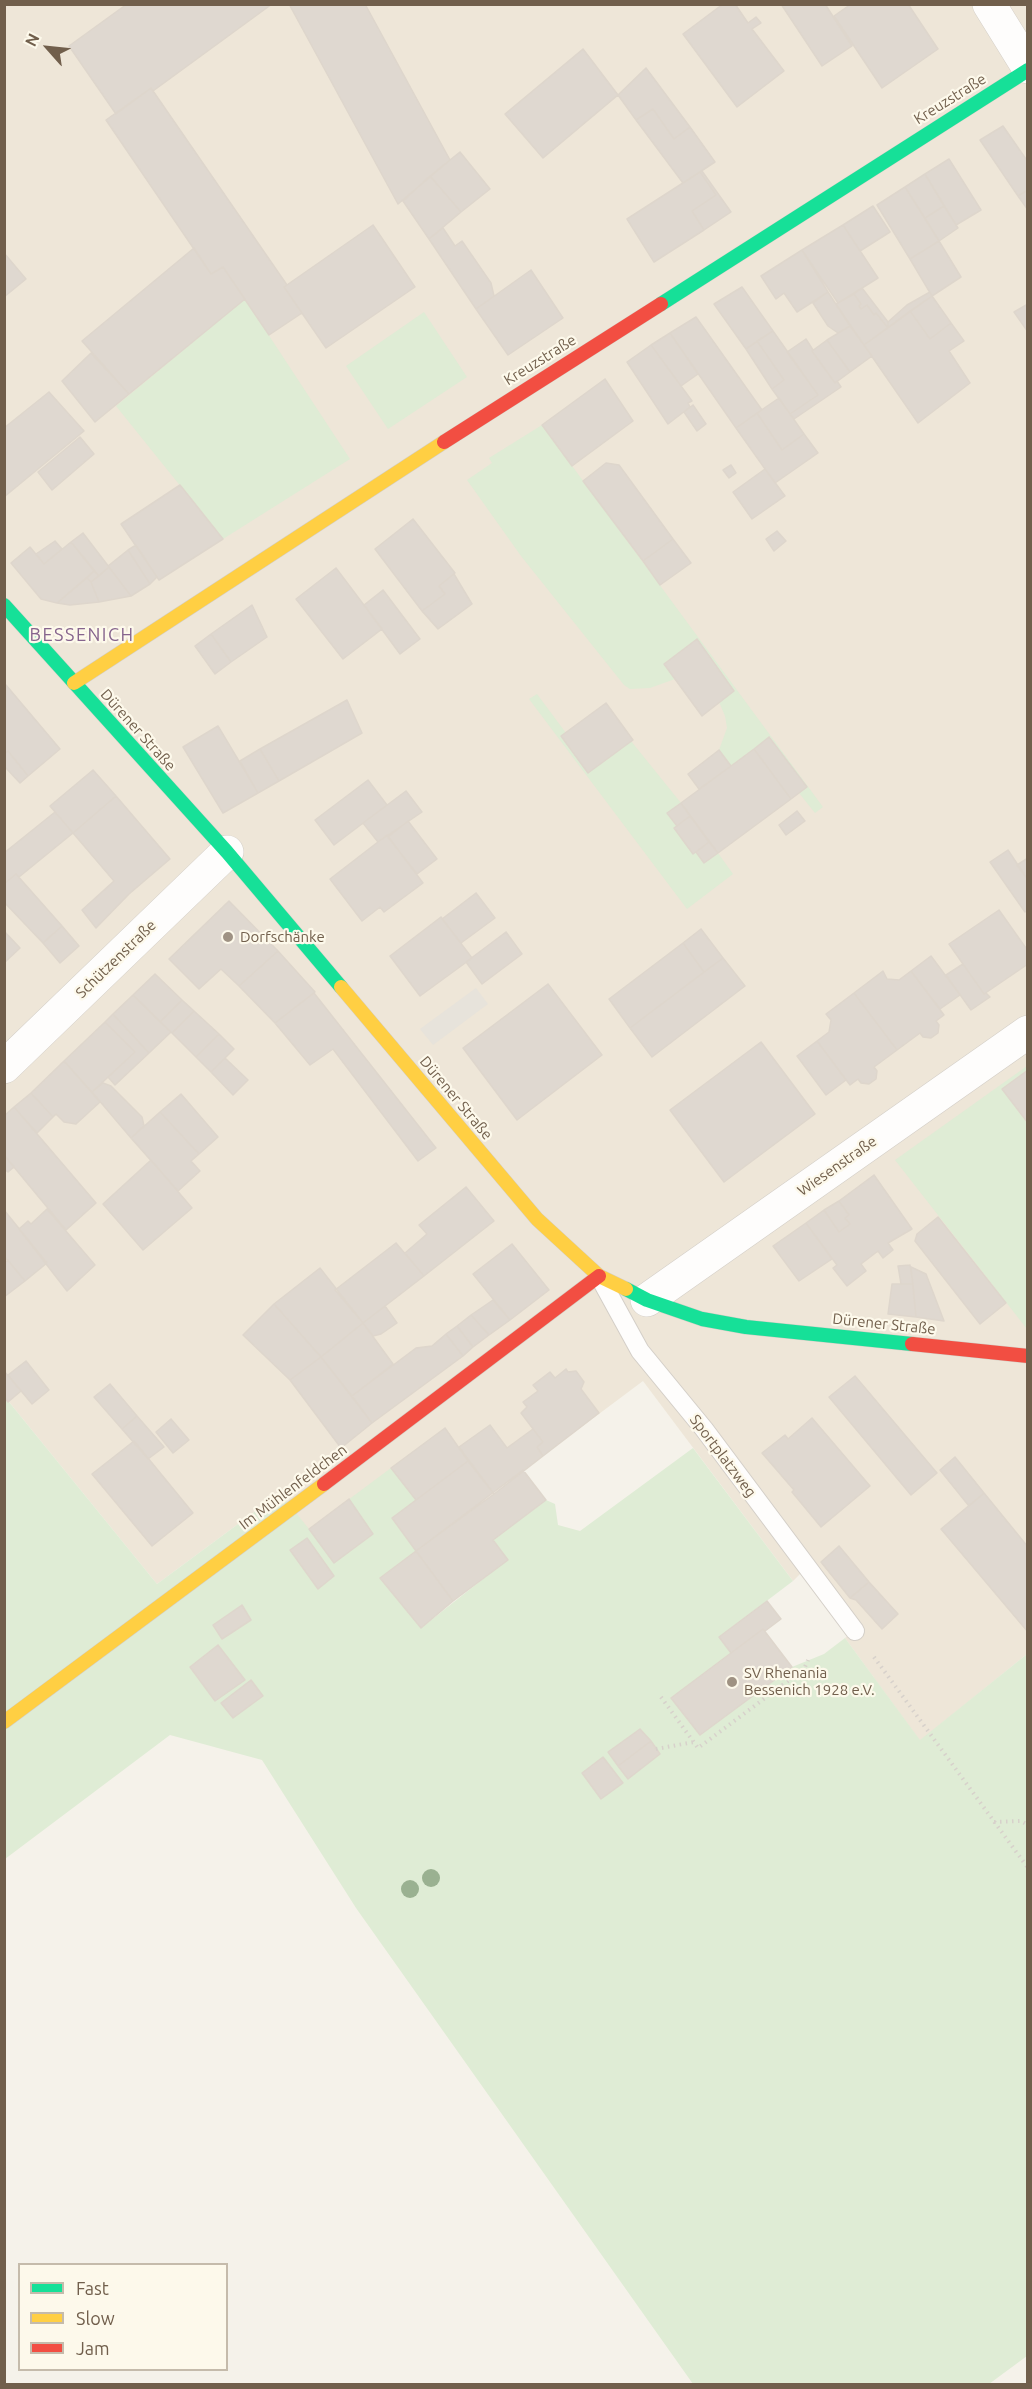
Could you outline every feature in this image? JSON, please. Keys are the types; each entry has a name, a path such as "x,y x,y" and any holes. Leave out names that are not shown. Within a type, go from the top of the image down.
{"street":[{"path":"989,4 1028,68"},
{"name":"Kreuzstraße","path":"74,683 425,454 1028,68"},
{"name":"Dürener Straße","path":"4,605 227,852 537,1219 599,1276 647,1300 702,1319 746,1327 1028,1356"},
{"name":"Schützenstraße","path":"4,1067 227,852"},
{"name":"Wiesenstraße","path":"647,1300 1028,1032"},
{"name":"Im Mühlenfeldchen","path":"4,1722 201,1577 599,1276"}],"lane":[{"name":"Sportplatzweg","path":"599,1276 640,1351 704,1429 855,1631"}],"path":[{"path":"855,1631 1028,1868"},
{"path":"661,1697 698,1748 804,1670 807,1660"},
{"path":"656,1749 694,1742"},
{"path":"993,1822 1021,1821 1028,1825"}],"shaded area":[{"path":"5,5 1027,5 1027,1654 920,1741 845,1638 854,1631 807,1567 793,1581 643,1381 357,1595 280,1493 157,1584 5,1397"},
{"path":"476,988 488,1004 433,1045 420,1029"}],"green space":[{"path":"245,299 350,459 223,539 116,406"},
{"path":"424,312 467,377 388,429 346,366"},
{"path":"542,425 823,807 815,813 799,793 806,787 770,737 731,766 719,750 727,728 719,702 734,691 697,639 664,664 675,679 650,688 630,689 624,685 521,556 467,480 492,463 489,458"},
{"path":"537,694 566,733 631,741 681,803 667,814 677,826 674,828 693,854 696,852 704,863 718,853 733,874 687,909 529,699"},
{"path":"1027,1066 1027,1070 1002,1089 1027,1123 1027,1329 895,1160"},
{"path":"5,1397 157,1584 280,1493 309,1529 391,1468 416,1500 416,1551 381,1578 421,1628 507,1560 493,1540 546,1500 555,1504 558,1525 580,1531 693,1448 793,1581 719,1637 731,1653 672,1698 700,1735 792,1667 824,1654 845,1638 920,1740 1027,1654 1027,2356 989,2384 693,2384 356,1908 262,1760 170,1735 5,1859","holes":["218,1645 244,1680 215,1701 190,1667"]}],"building":[{"path":"127,4 272,4 153,91 151,88 116,114 69,46"},
{"path":"289,4 365,4 450,160 398,204"},
{"path":"723,4 735,4 748,23 756,17 761,23 752,29 784,71 737,107 683,34"},
{"path":"781,4 825,4 852,46 822,66"},
{"path":"851,4 908,4 938,49 882,88 834,16"},
{"path":"583,49 618,95 543,158 505,114"},
{"path":"646,68 690,127 674,139 653,109 636,120 618,95"},
{"path":"151,88 287,285 284,287 302,313 269,335 223,267 211,274 106,120"},
{"path":"653,109 674,139 690,127 715,162 683,183 636,120"},
{"path":"1003,126 1028,162 1028,190 1018,196 980,140"},
{"path":"460,152 490,189 461,212 430,176"},
{"path":"949,159 981,210 956,225 925,174"},
{"path":"702,171 731,212 704,230 692,211 716,195 700,172"},
{"path":"700,172 716,195 692,211 704,230 654,262 627,219"},
{"path":"925,174 944,206 925,218 905,187"},
{"path":"430,176 461,212 429,239 403,201"},
{"path":"905,187 939,241 910,259 877,205"},
{"path":"1028,190 1028,210 1018,196"},
{"path":"873,206 890,232 860,251 843,225"},
{"path":"944,206 958,228 939,241 925,218"},
{"path":"373,225 415,287 326,348 284,287"},
{"path":"843,225 878,278 838,303 802,250"},
{"path":"443,228 455,246 462,241 491,283 494,296 476,309 429,239"},
{"path":"939,241 961,277 932,296 910,259"},
{"path":"194,248 211,274 223,267 245,299 129,394 82,341"},
{"path":"802,250 828,292 797,312 784,293 776,299 761,276"},
{"path":"4,253 26,279 4,297"},
{"path":"531,270 563,318 508,355 476,309"},
{"path":"742,287 773,331 746,349 714,304"},
{"path":"862,288 888,322 888,328 867,305 861,309 859,306 861,304 854,294"},
{"path":"828,292 850,326 838,333 828,326 813,303"},
{"path":"930,292 932,296 888,328 888,322 907,305"},
{"path":"854,294 861,304 859,306 861,309 867,305 888,328 864,345 836,304"},
{"path":"932,296 951,323 930,339 910,311"},
{"path":"1028,304 1028,332 1014,312"},
{"path":"910,311 930,339 951,323 964,341 949,351 970,383 918,423 864,345"},
{"path":"696,317 762,410 736,428 670,333"},
{"path":"850,326 872,356 850,372 827,340"},
{"path":"773,331 818,395 790,414 772,389 784,380 757,341"},
{"path":"670,333 698,374 681,386 651,345"},
{"path":"806,339 835,383 837,381 841,387 794,419 790,414 818,395 787,352"},
{"path":"827,340 850,372 835,383 812,351"},
{"path":"757,341 784,380 772,389 746,349"},
{"path":"651,345 692,401 688,403 690,407 668,424 627,362"},
{"path":"91,353 129,394 95,422 62,381"},
{"path":"605,379 633,421 572,466 542,425"},
{"path":"49,392 84,431 4,497 4,428"},
{"path":"779,398 804,434 782,450 757,413"},
{"path":"693,405 706,424 697,431 684,412"},
{"path":"757,413 782,450 804,434 818,453 775,483 736,428"},
{"path":"80,437 94,454 52,490 38,472"},
{"path":"606,463 619,465 673,539 643,561 583,481"},
{"path":"731,465 736,473 729,478 723,470"},
{"path":"765,469 785,496 752,519 733,492"},
{"path":"180,485 223,539 159,580 121,524"},
{"path":"413,519 455,573 439,586 445,594 422,611 375,549"},
{"path":"777,531 786,541 774,551 766,539"},
{"path":"83,533 109,567 99,576 71,542"},
{"path":"673,539 691,563 660,585 643,561"},
{"path":"55,541 62,549 44,564 36,554"},
{"path":"71,542 94,571 57,603 41,599 11,563 30,547 44,564"},
{"path":"136,545 157,577 150,584 128,550"},
{"path":"128,550 150,584 131,596 108,566"},
{"path":"109,567 131,596 99,602 91,582"},
{"path":"336,568 382,629 343,659 296,599"},
{"path":"94,571 99,576 91,582 87,578"},
{"path":"454,574 472,604 438,629 422,611 445,594 439,586"},
{"path":"87,578 99,602 70,605 57,603"},
{"path":"383,590 420,639 400,654 364,605"},
{"path":"252,605 267,637 231,662 211,634"},
{"path":"211,634 231,662 215,674 195,646"},
{"path":"697,639 734,691 702,716 664,664"},
{"path":"6,685 60,749 28,776 8,751 4,754"},
{"path":"347,700 362,733 279,781 260,749"},
{"path":"606,703 633,740 588,773 561,736"},
{"path":"218,726 258,793 223,813 183,747"},
{"path":"769,737 807,787 791,799 754,749"},
{"path":"260,749 279,781 258,793 240,761"},
{"path":"754,749 791,799 718,853 681,803"},
{"path":"719,750 731,766 699,789 688,774"},
{"path":"8,751 28,776 20,783 4,766 4,754"},
{"path":"93,770 116,796 73,833 50,806"},
{"path":"368,780 387,805 334,845 315,820"},
{"path":"406,791 422,812 378,842 363,823"},
{"path":"116,796 170,859 129,894 96,928 82,910 114,881 73,833"},
{"path":"681,803 690,816 677,826 667,813"},
{"path":"797,811 805,821 786,835 779,825"},
{"path":"55,812 73,833 19,877 16,874 4,884 4,853"},
{"path":"690,816 709,842 693,854 674,828"},
{"path":"408,821 437,859 417,874 388,837"},
{"path":"387,835 423,883 384,912 380,907 362,921 330,879"},
{"path":"709,842 718,853 704,863 696,852"},
{"path":"1008,850 1028,880 1028,910 1025,912 990,862"},
{"path":"1028,858 1028,880 1017,865"},
{"path":"16,874 62,926 43,943 4,902 4,884"},
{"path":"476,893 495,918 461,943 442,919"},
{"name":"Dorfschänke","path":"229,901 278,951 239,986 221,969 199,989 169,959"},
{"path":"999,910 1028,951 1028,964 984,994 949,944"},
{"path":"441,917 472,958 420,996 390,956"},
{"path":"62,926 79,946 60,963 43,943"},
{"path":"701,929 723,958 704,972 683,943"},
{"path":"4,931 20,948 4,963"},
{"path":"506,932 522,954 482,984 466,962"},
{"path":"683,943 704,972 630,1028 609,999"},
{"path":"278,951 315,992 275,1023 239,986"},
{"path":"931,956 960,995 940,1009 911,971"},
{"path":"723,958 745,986 652,1057 630,1028"},
{"path":"963,964 984,994 990,997 971,1010 946,975"},
{"path":"883,971 887,979 899,980 911,971 944,1015 936,1021 939,1025 938,1033 931,1038 923,1037 920,1033 897,1050 854,993"},
{"path":"155,974 182,1000 160,1022 133,995"},
{"path":"548,984 602,1055 517,1120 463,1048"},
{"path":"314,993 436,1148 418,1161 333,1049 310,1065 275,1023"},
{"path":"854,993 897,1050 874,1067 877,1071 876,1079 869,1084 861,1083 858,1079 850,1085 817,1041 829,1032 831,1020 826,1014"},
{"path":"133,995 171,1032 149,1053 113,1014"},
{"path":"182,1000 194,1011 172,1033 160,1022"},
{"path":"194,1011 219,1034 196,1057 172,1033"},
{"path":"113,1014 149,1053 115,1085 108,1077 135,1052 105,1022"},
{"path":"105,1022 135,1052 92,1092 64,1061"},
{"path":"219,1034 234,1049 211,1072 196,1057"},
{"path":"817,1041 846,1080 826,1095 797,1056"},
{"path":"761,1042 815,1114 724,1182 670,1110"},
{"path":"225,1058 248,1080 233,1095 211,1072"},
{"path":"64,1061 100,1102 76,1124 64,1122 56,1114 53,1117 31,1093"},
{"path":"1028,1070 1028,1123 1002,1089"},
{"path":"103,1083 111,1086 142,1117 144,1126 131,1138 92,1092"},
{"path":"31,1093 53,1117 37,1133 14,1107"},
{"path":"181,1094 218,1137 199,1154 160,1112"},
{"path":"14,1107 96,1203 66,1230 4,1155 4,1116"},
{"path":"160,1112 199,1154 191,1161 200,1171 178,1191 131,1138"},
{"path":"4,1155 14,1167 8,1172 4,1169"},
{"path":"151,1160 192,1208 143,1250 103,1204"},
{"path":"874,1175 912,1229 888,1243 893,1250 883,1258 878,1251 861,1264 866,1271 847,1286 833,1268 837,1265 806,1223 824,1210 839,1232 850,1224 845,1218 849,1215 839,1201"},
{"path":"466,1187 494,1221 424,1276 405,1253 427,1234 419,1225"},
{"path":"839,1201 849,1215 845,1218 850,1224 839,1232 824,1210"},
{"path":"47,1209 95,1265 67,1291 19,1229 28,1221 31,1224"},
{"path":"4,1210 47,1263 25,1281 4,1256"},
{"path":"938,1217 1006,1303 980,1324 915,1241 917,1234"},
{"path":"806,1223 832,1259 799,1281 773,1246"},
{"path":"396,1243 424,1276 363,1323 335,1290"},
{"path":"512,1244 549,1290 510,1320 473,1274"},
{"path":"8,1260 25,1281 4,1297 4,1263"},
{"path":"910,1265 913,1284 901,1284 898,1266"},
{"path":"911,1267 926,1274 944,1321 916,1317"},
{"path":"320,1268 363,1323 321,1357 274,1304"},
{"path":"892,1284 913,1284 916,1317 888,1314"},
{"path":"493,1300 510,1320 489,1335 471,1315"},
{"path":"274,1304 321,1357 290,1380 243,1335"},
{"path":"385,1306 397,1323 381,1334 373,1336 363,1323"},
{"path":"471,1315 489,1335 473,1347 457,1326"},
{"path":"363,1323 393,1364 352,1396 321,1357"},
{"path":"457,1326 473,1347 463,1356 446,1334"},
{"path":"446,1334 463,1356 372,1423 352,1396 416,1348 432,1346"},
{"path":"321,1357 372,1423 341,1448 290,1380"},
{"path":"26,1361 49,1390 32,1404 8,1375"},
{"path":"566,1369 568,1372 576,1371 584,1382 581,1389 599,1413 543,1456 537,1447 543,1442 521,1413 527,1407 523,1402 538,1391 533,1385 550,1372 555,1378"},
{"path":"4,1371 21,1391 8,1402 4,1397"},
{"path":"855,1376 937,1473 911,1495 829,1397"},
{"path":"110,1384 137,1416 122,1429 94,1397"},
{"path":"137,1416 164,1447 148,1459 122,1429"},
{"path":"812,1418 870,1486 821,1527 792,1492 794,1490 762,1453 785,1435 788,1439"},
{"path":"171,1419 189,1440 173,1453 156,1432"},
{"path":"490,1425 507,1448 533,1429 543,1442 537,1447 543,1456 494,1494 459,1447"},
{"path":"445,1428 468,1461 416,1500 391,1468"},
{"path":"134,1441 193,1513 152,1546 92,1474"},
{"path":"955,1457 984,1493 969,1506 940,1470"},
{"path":"468,1461 494,1494 416,1551 392,1518"},
{"path":"523,1470 546,1500 493,1540 508,1560 453,1601 416,1551"},
{"path":"984,1493 1028,1547 1028,1632 941,1529"},
{"path":"349,1499 373,1534 334,1563 309,1529"},
{"path":"307,1538 334,1576 318,1589 290,1550"},
{"path":"839,1546 869,1582 850,1598 821,1562"},
{"path":"416,1551 453,1601 421,1628 380,1578"},
{"path":"869,1582 898,1614 882,1629 856,1600 850,1598"},
{"path":"767,1601 781,1619 765,1631 763,1629 731,1653 719,1637"},
{"path":"242,1605 251,1620 222,1639 213,1625"},
{"name":"SV Rhenania Bessenich 1928 e.V.","path":"763,1629 792,1667 700,1735 671,1698"},
{"path":"218,1645 245,1680 215,1701 190,1667"},
{"path":"251,1680 263,1696 233,1718 221,1703"},
{"path":"640,1729 651,1741 618,1766 608,1752"},
{"path":"651,1741 660,1754 628,1779 618,1766"},
{"path":"603,1757 623,1783 601,1799 582,1773"}],"traffic: fast":[{"path":"661,304 1028,70"},
{"path":"4,605 227,852 341,987"},
{"path":"626,1289 647,1300 702,1319 746,1327 912,1344"}],"traffic: slow":[{"path":"74,683 444,442"},
{"path":"341,987 537,1219 599,1276 626,1289"},
{"path":"4,1722 324,1484"}],"traffic: jam":[{"path":"444,442 661,304"},
{"path":"324,1484 599,1276"},
{"path":"912,1344 1028,1356"}],"place":[{"name":"Dorfschänke","path":"228,937"},
{"name":"SV Rhenania Bessenich 1928 e.V.","path":"732,1682"}],"district":[{"name":"BESSENICH","path":"82,635"}]}
